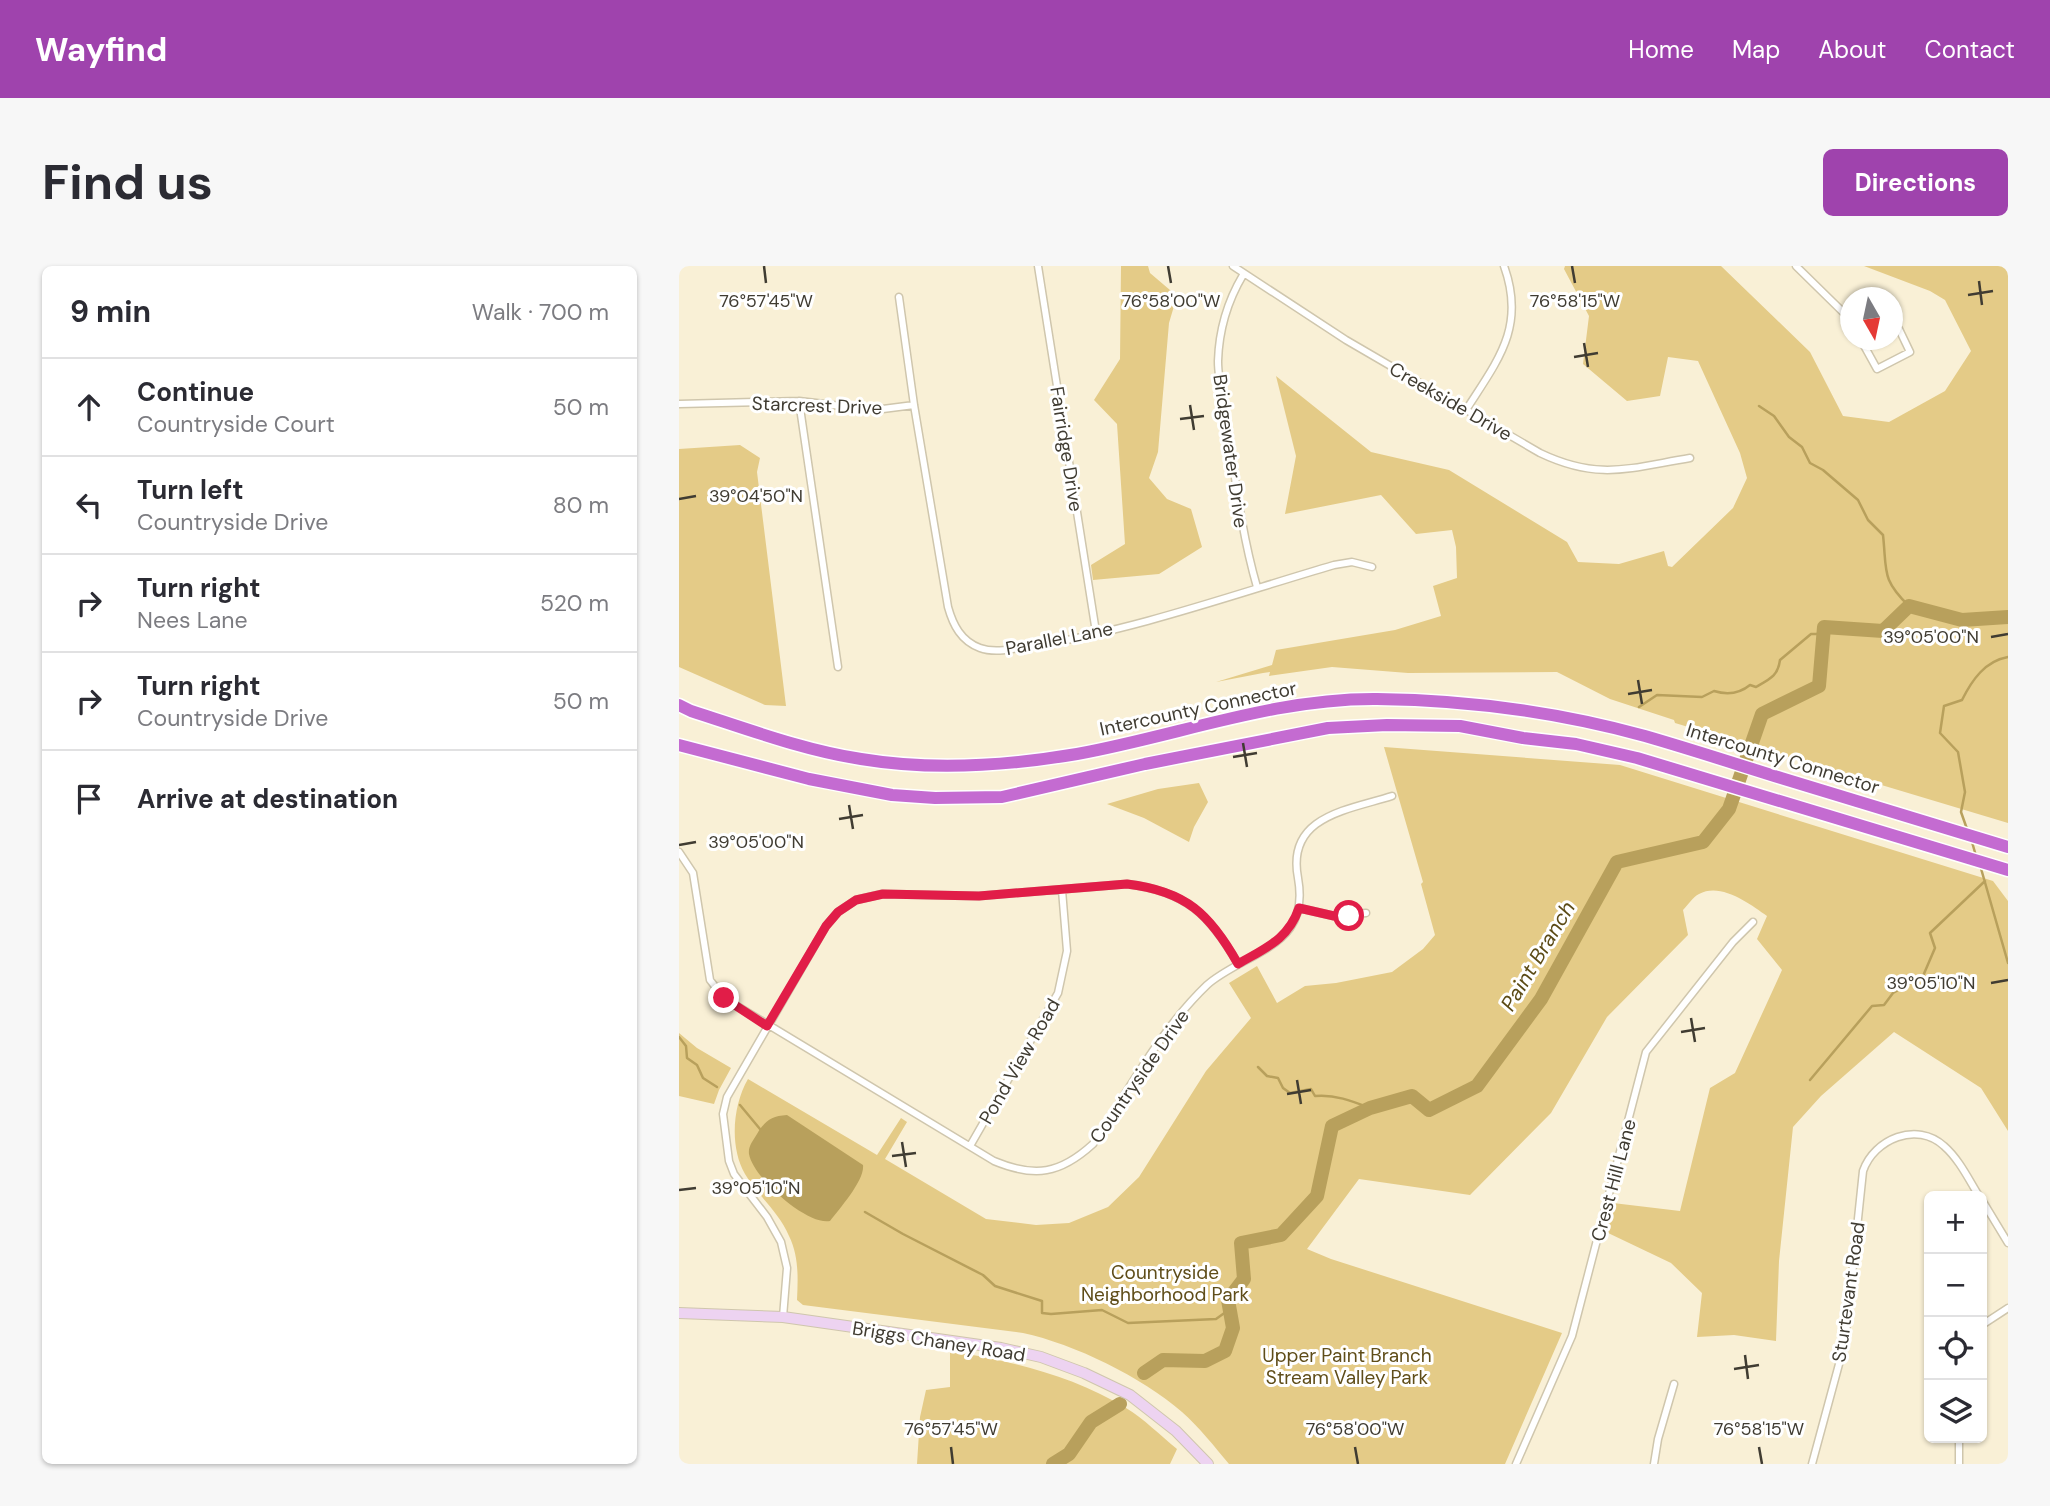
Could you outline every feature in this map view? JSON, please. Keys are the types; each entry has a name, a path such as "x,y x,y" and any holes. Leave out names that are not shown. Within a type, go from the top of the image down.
{"highway":[{"name":"Intercounty Connector","path":"679,705 792,743 857,758 915,765 1018,763 1080,753 1296,705 1375,699 1484,705 1643,735 2008,847"},
{"path":"679,745 809,779 892,795 935,798 1002,797 1145,764 1328,728 1387,724 1460,726 1523,738 1576,744 1637,758 2008,870"}],"main road":[{"name":"Briggs Chaney Road","path":"679,1313 783,1317 1001,1348 1041,1357 1084,1373 1130,1395 1176,1431 1208,1464"}],"street":[{"name":"Fairridge Drive","path":"1038,266 1096,632"},
{"name":"Creekside Drive","path":"1233,266 1346,340 1540,453 1562,463 1596,471 1613,471 1690,458"},
{"path":"1466,410 1499,359 1511,326 1512,295 1504,266"},
{"path":"1796,266 1840,309"},
{"name":"Bridgewater Drive","path":"1243,275 1232,293 1226,311 1218,363 1245,546 1257,587"},
{"name":"Parallel Lane","path":"899,297 948,607 959,633 981,648 1002,651 1062,641 1352,562 1372,567"},
{"path":"1867,350 1877,369 1910,352 1903,337"},
{"path":"799,401 838,667"},
{"name":"Starcrest Drive","path":"679,404 799,401 875,410 914,405"},
{"path":"1366,913 1334,916 1299,908 1296,851 1307,831 1328,816 1392,796"},
{"name":"Countryside Drive","path":"679,852 693,873 710,980 724,998 994,1161 1015,1170 1036,1172 1056,1169 1075,1161 1093,1144 1187,1004 1211,982 1274,943 1289,930 1299,908"},
{"path":"783,1317 787,1268 781,1242 767,1217 734,1174 729,1161 723,1115 727,1097 767,1026 826,926 838,912 856,900 883,894 979,896 1127,884 1170,893 1192,906 1220,933 1238,964"},
{"name":"Pond View Road","path":"970,1146 1058,993 1067,951 1062,890"},
{"name":"Crest Hill Lane","path":"1515,1464 1572,1336 1646,1052 1733,942 1753,922"},
{"name":"Sturtevant Road","path":"1812,1464 1845,1342 1866,1161 1885,1142 1899,1136 1920,1135 1943,1144 1975,1191"},
{"path":"1987,1209 2008,1242"},
{"path":"1987,1322 2008,1308"},
{"path":"1654,1464 1658,1438 1674,1384"},
{"path":"1959,1443 1959,1464"}],"green space":[{"path":"1121,266 1148,266 1150,273 1177,296 1169,323 1158,452 1149,478 1167,499 1191,509 1202,547 1159,574 1093,580 1091,565 1125,544 1117,424 1094,400 1120,359"},
{"path":"1565,266 1721,266 1810,352 1843,416 1889,422 1945,391 1971,351 1945,300 1930,291 1864,266 2008,266 2008,823 1675,723 1674,720 1610,699 1557,672 1408,673 1332,667 1269,676 1270,672 1216,682 1272,665 1276,650 1395,630 1441,616 1433,586 1457,578 1456,547 1452,530 1416,534 1381,495 1285,514 1296,456 1276,376 1371,452 1449,470 1567,542 1578,562 1619,564 1664,551 1668,566 1672,567 1733,508 1747,478 1740,453 1698,361 1668,357 1660,396 1627,401 1583,364 1589,316 1564,269"},
{"path":"740,445 760,458 757,472 786,706 765,705 679,667 679,449"},
{"path":"1384,747 1620,765 1993,881 2008,901 2008,1131 1981,1088 1894,1032 1821,1096 1793,1127 1779,1261 1776,1341 1734,1335 1697,1337 1702,1293 1671,1263 1606,1232 1613,1203 1680,1211 1710,1088 1735,1073 1782,970 1757,939 1767,916 1735,896 1708,891 1697,895 1683,910 1688,935 1607,1017 1551,1113 1470,1195 1359,1179 1307,1249 1562,1333 1505,1464 1229,1464 1194,1424 1166,1399 1128,1375 1064,1345 1023,1333 803,1305 797,1300 795,1251 780,1219 745,1174 737,1151 736,1113 748,1079 877,1155 901,1118 907,1122 885,1159 986,1219 1036,1225 1069,1223 1108,1207 1139,1177 1206,1071 1251,1018 1229,983 1257,966 1277,1003 1305,986 1392,972 1423,949 1435,935 1421,884 1423,882"},
{"path":"1199,783 1208,802 1189,842 1144,818 1107,804 1158,789"},
{"path":"679,1033 697,1048 731,1068 714,1104 679,1096"},
{"path":"950,1351 1041,1371 1105,1396 1139,1417 1177,1449 1170,1464 917,1464 920,1417 926,1390 950,1387"}],"shaded area":[{"path":"787,1115 863,1165 856,1186 830,1221 820,1221 796,1208 771,1187 753,1164 749,1148 760,1129 773,1118"}],"waterway":[{"path":"1759,406 1774,416 1789,437 1802,447 1810,463 1823,470 1858,500 1868,520 1883,535 1887,574 1894,589 1909,606"},
{"name":"Paint Branch","path":"1144,1373 1163,1360 1205,1361 1225,1351 1233,1328 1228,1300 1244,1279 1241,1243 1281,1235 1317,1196 1332,1126 1370,1108 1412,1096 1429,1110 1477,1086 1541,999 1617,862 1703,842 1729,809 1762,714 1819,686 1824,627 1883,631 1909,606 1962,620 2008,617"},
{"path":"1639,707 1657,695 1702,697 1714,691 1733,693 1750,685 1756,687 1773,676 1780,660 1811,634 1824,634"},
{"path":"1967,829 1961,812 1965,792 1958,752 1940,733 1944,706 1962,700 1980,672 2008,657"},
{"path":"1972,842 1976,856"},
{"path":"1980,865 2008,963"},
{"path":"1810,1080 1872,1006 1884,1005 1893,993 1923,976 1935,948 1930,933 1985,881"},
{"path":"679,1037 686,1046 687,1058 697,1065 703,1078 717,1087"},
{"path":"1258,1067 1267,1076 1278,1078 1283,1088 1290,1093 1311,1089 1315,1096 1336,1097 1370,1108"},
{"path":"740,1105 760,1129"},
{"path":"865,1212 983,1275 995,1286 1042,1301 1042,1313 1102,1310 1128,1323 1216,1319 1230,1309"},
{"name":"Paint Branch","path":"1053,1464 1069,1454 1091,1422 1120,1404"}],"route":[{"path":"724,998 767,1026 826,926 838,912 856,900 883,894 979,896 1127,884 1149,887 1170,893 1192,906 1220,933 1238,964 1274,943 1289,930 1299,908 1334,916 1349,916"}],"park label":[{"name":"Countryside Neighborhood Park","path":"1165,1283"},
{"name":"Upper Paint Branch Stream Valley Park","path":"1347,1366"}]}
